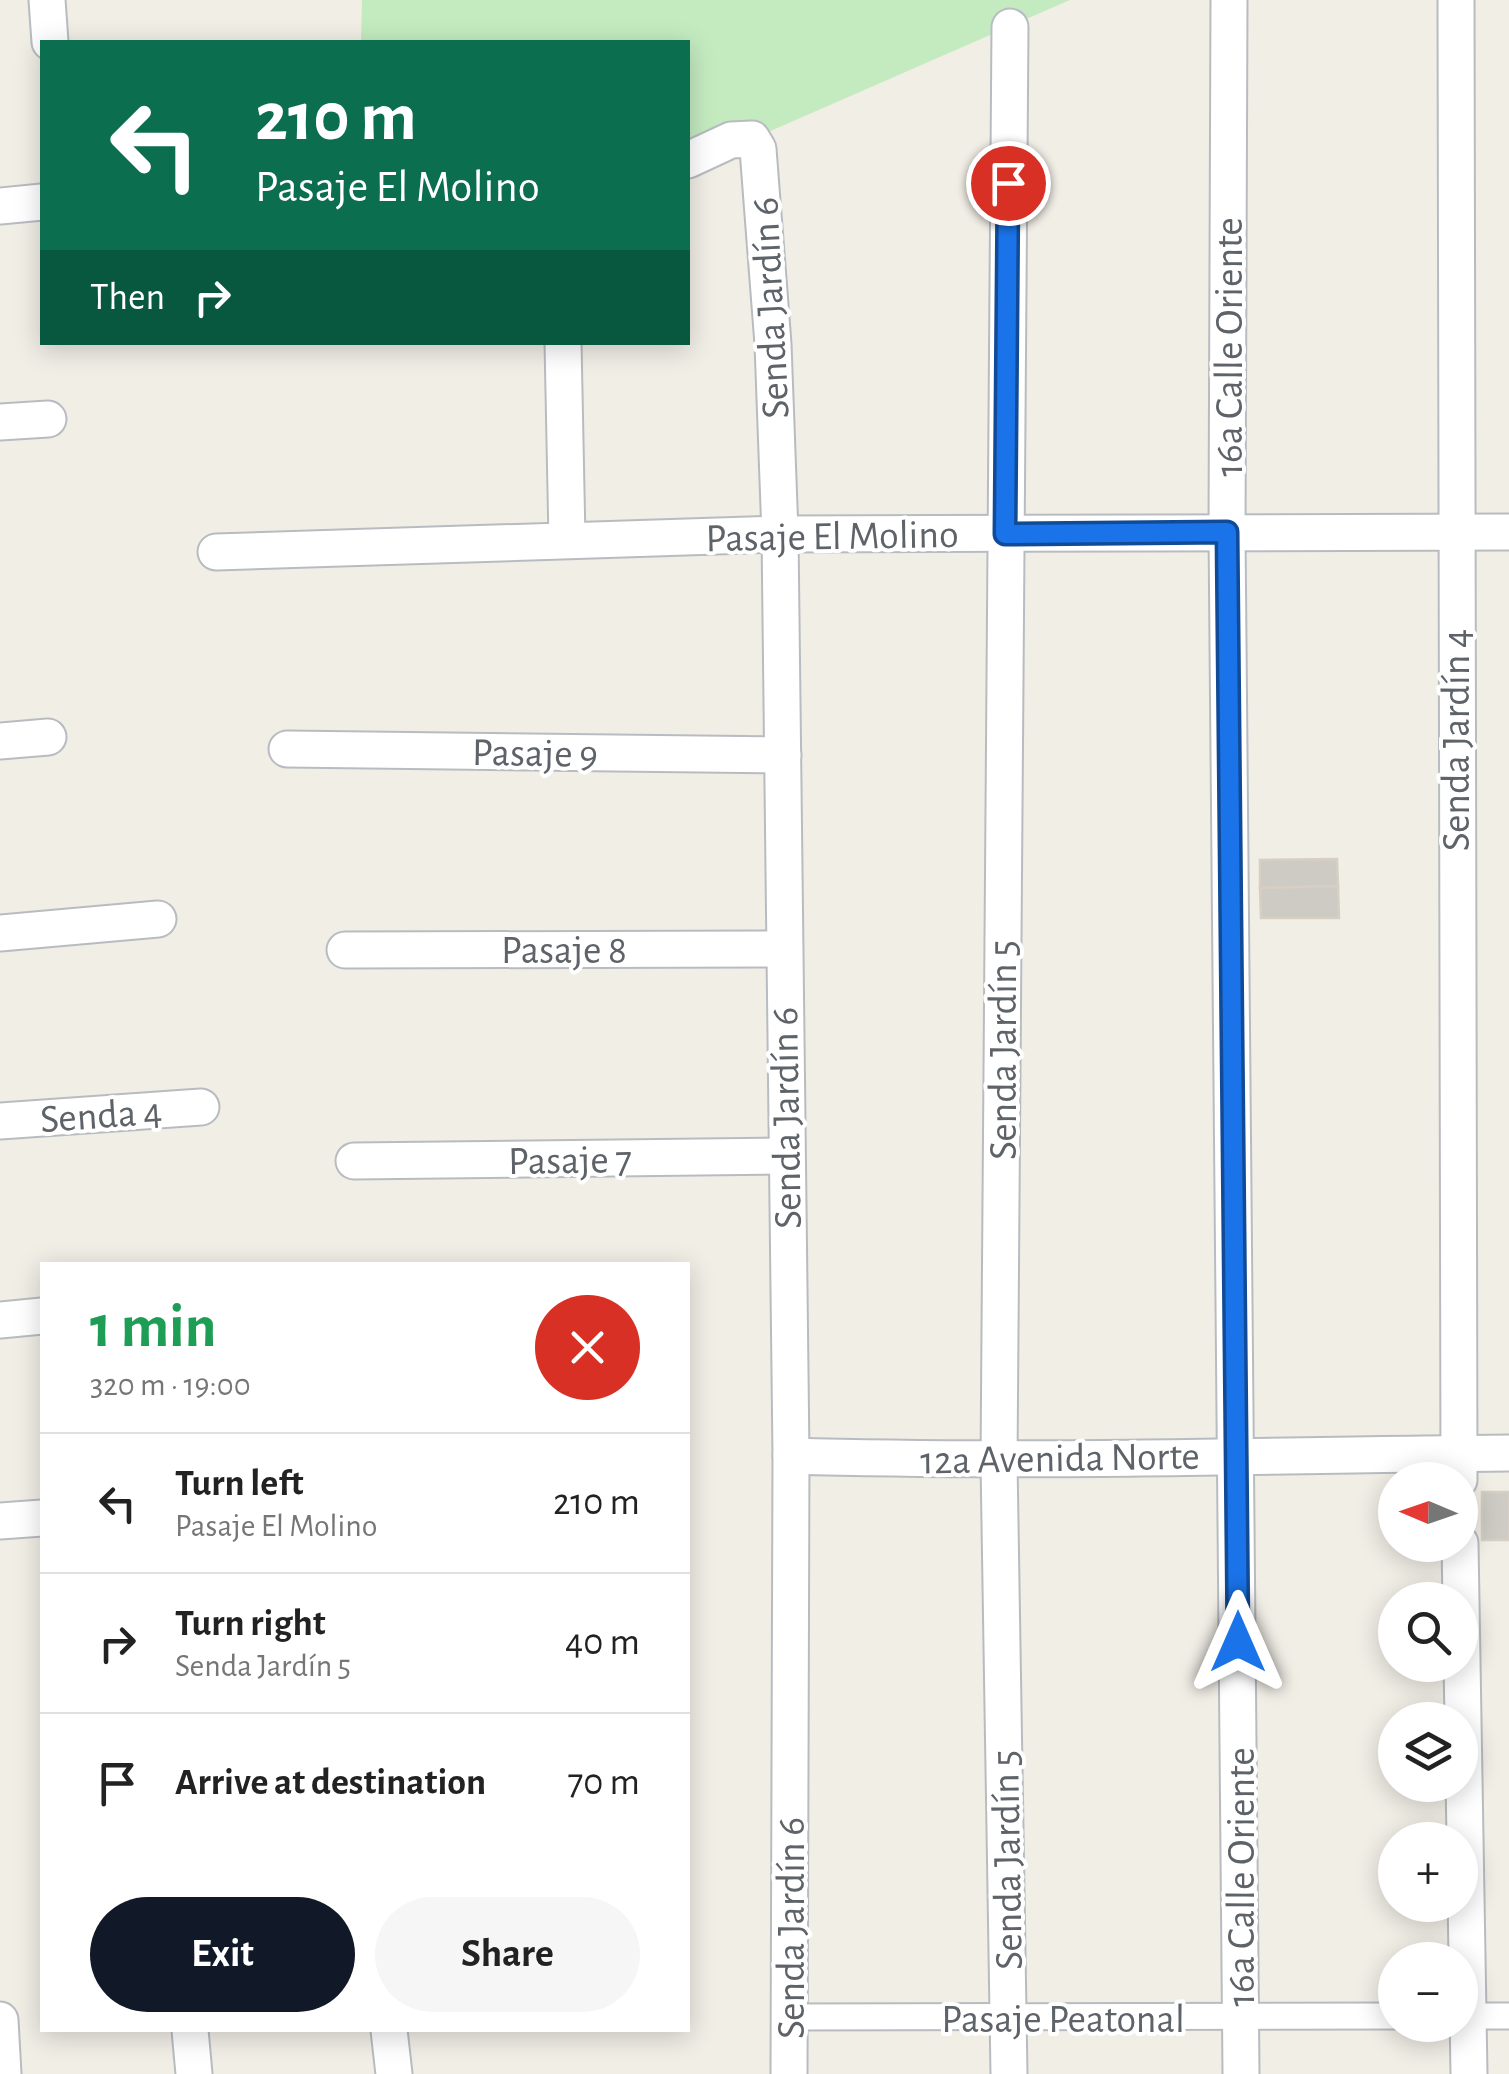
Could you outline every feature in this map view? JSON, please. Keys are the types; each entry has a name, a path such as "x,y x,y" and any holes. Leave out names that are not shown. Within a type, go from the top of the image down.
{"street":[{"path":"49,0 50,40"},
{"name":"16a Calle Oriente","path":"1229,0 1227,532 1241,2074"},
{"name":"Senda Jardín 4","path":"1456,0 1454,533 1459,1462"},
{"name":"Senda Jardín 5","path":"1009,2074 999,1462 1010,26"},
{"name":"Senda Jardín 6","path":"690,159 741,138 752,140 760,162 780,534 791,1456 789,2074"},
{"path":"0,206 40,202"},
{"path":"563,345 567,540"},
{"path":"0,422 48,419"},
{"name":"Pasaje El Molino","path":"216,552 780,534 1509,532"},
{"path":"0,741 48,737"},
{"name":"Pasaje 9","path":"287,749 783,755"},
{"path":"0,933 158,919"},
{"name":"Pasaje 8","path":"345,950 784,949"},
{"name":"Senda 4","path":"0,1122 201,1108"},
{"name":"Pasaje 7","path":"354,1161 785,1156"},
{"path":"0,1320 40,1316"},
{"name":"12a Avenida Norte","path":"791,1456 999,1462 1237,1453 1380,1462"},
{"name":"12a Avenida Norte","path":"1477,1462 1509,1453"},
{"path":"0,1520 40,1518"},
{"path":"1460,1562 1463,1942"},
{"name":"Pasaje Peatonal","path":"790,2017 1378,2016"},
{"path":"1478,2016 1509,2016"},
{"path":"0,2020 3,2074"},
{"path":"190,2032 194,2074"},
{"path":"390,2032 394,2074"},
{"path":"1466,2042 1469,2074"}],"green space":[{"path":"362,0 1070,0 752,139 690,138 690,40 361,40"}],"building":[{"path":"1337,859 1338,886 1260,888 1260,860"},
{"path":"1338,886 1339,918 1261,918 1260,888"},
{"path":"1482,1492 1509,1492 1509,1540 1482,1540"}],"route":[{"path":"1008,183 1005,534 1227,532 1238,1642"}]}
